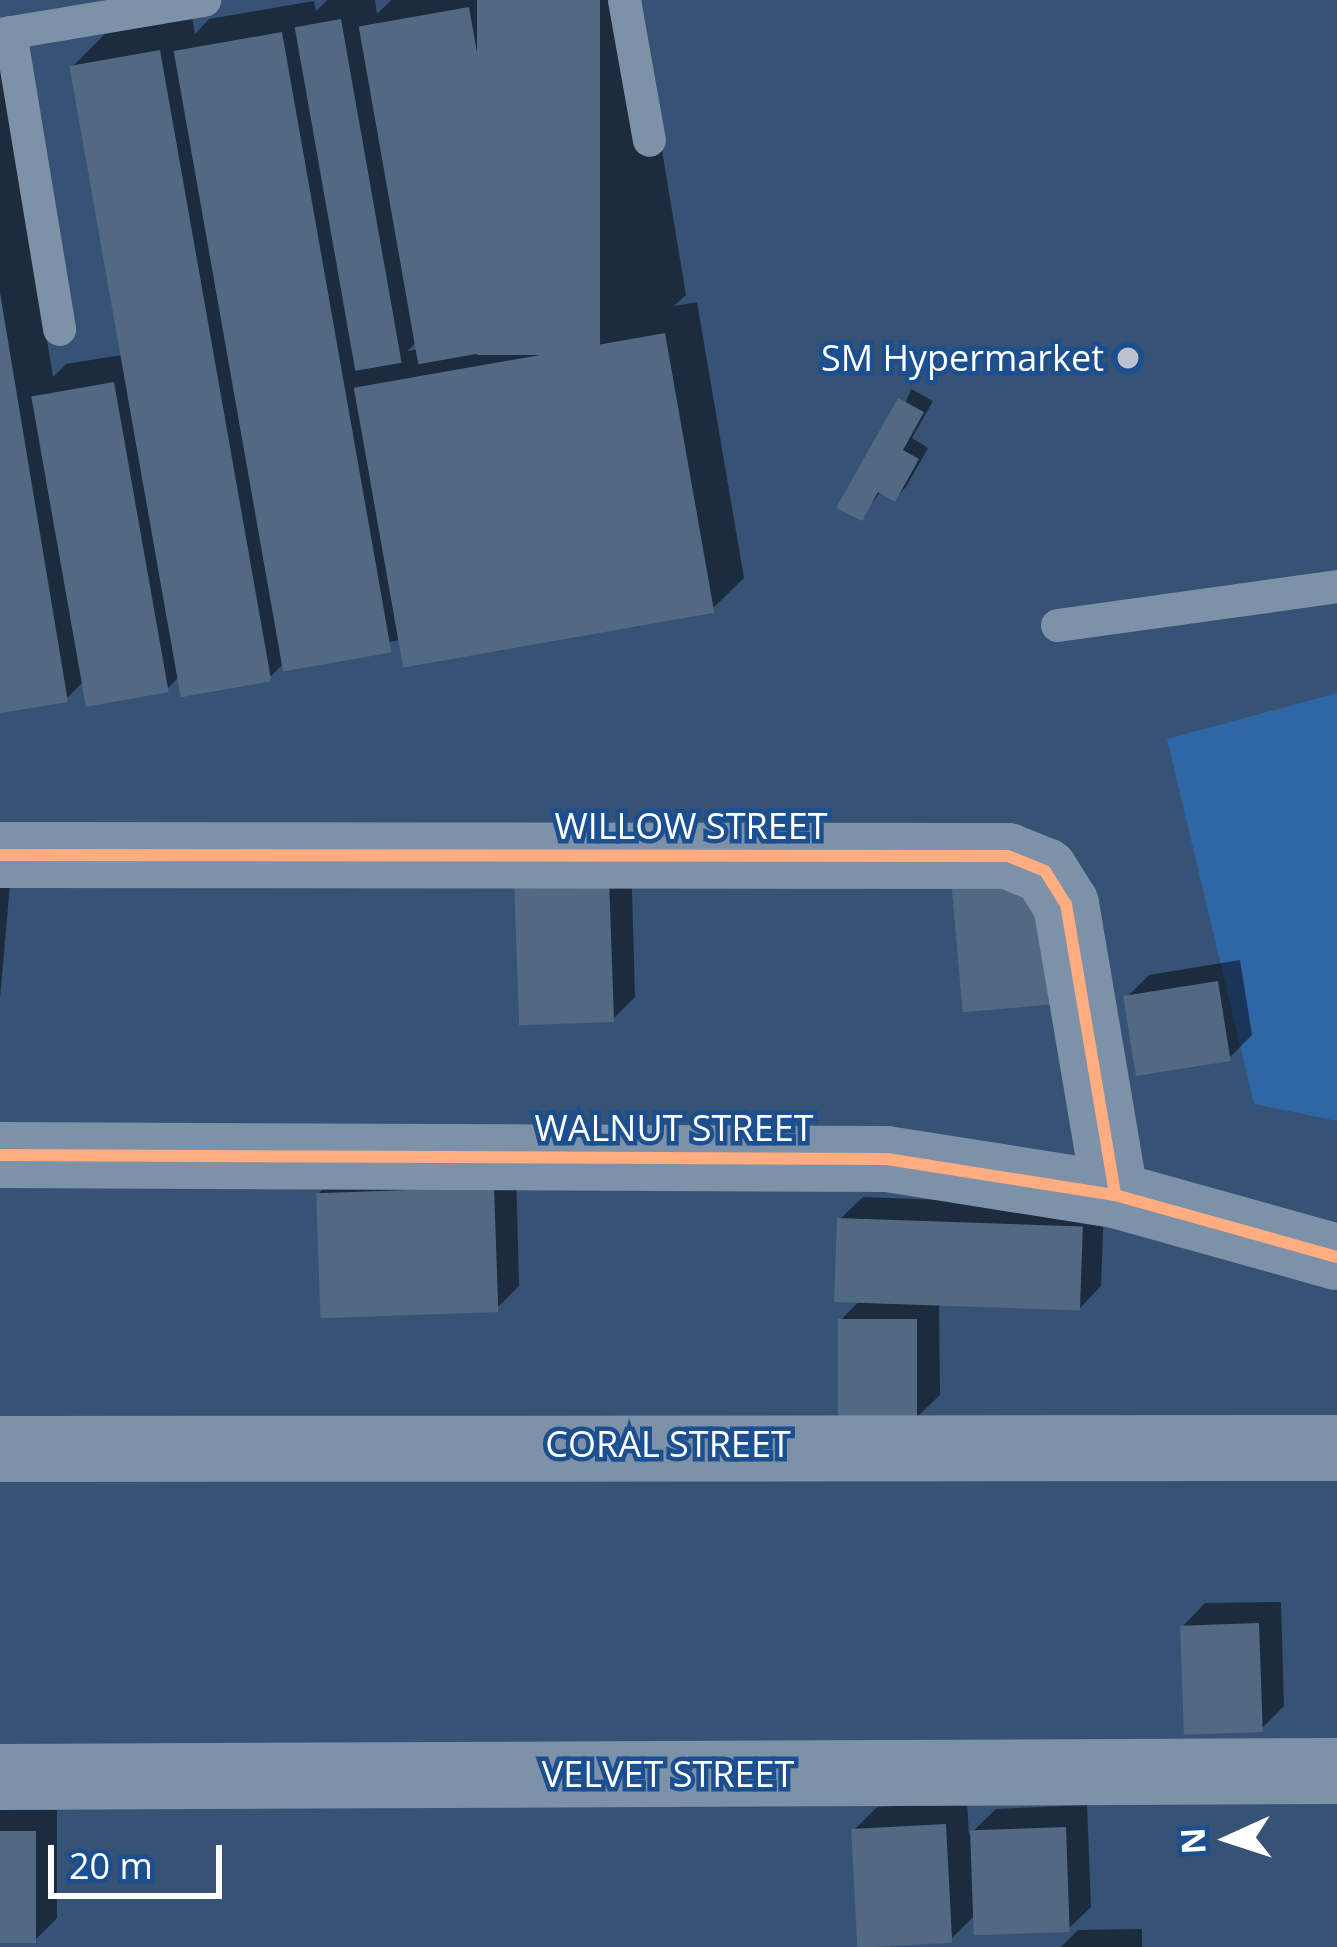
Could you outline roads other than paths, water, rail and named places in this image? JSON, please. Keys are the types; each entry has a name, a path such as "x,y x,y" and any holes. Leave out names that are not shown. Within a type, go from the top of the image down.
{"street":[{"name":"WILLOW STREET","path":"0,855 1008,856 1045,871 1066,904 1115,1195"},
{"name":"WALNUT STREET","path":"0,1155 887,1160 1115,1195 1337,1257"},
{"name":"CORAL STREET","path":"0,1449 1337,1448"},
{"name":"VELVET STREET","path":"0,1777 1337,1771"}],"lane":[{"path":"59,329 5,33 204,0"},
{"path":"624,0 649,140"},
{"path":"1057,625 1337,586"}],"place":[{"name":"SM Hypermarket","path":"1128,358"}]}
